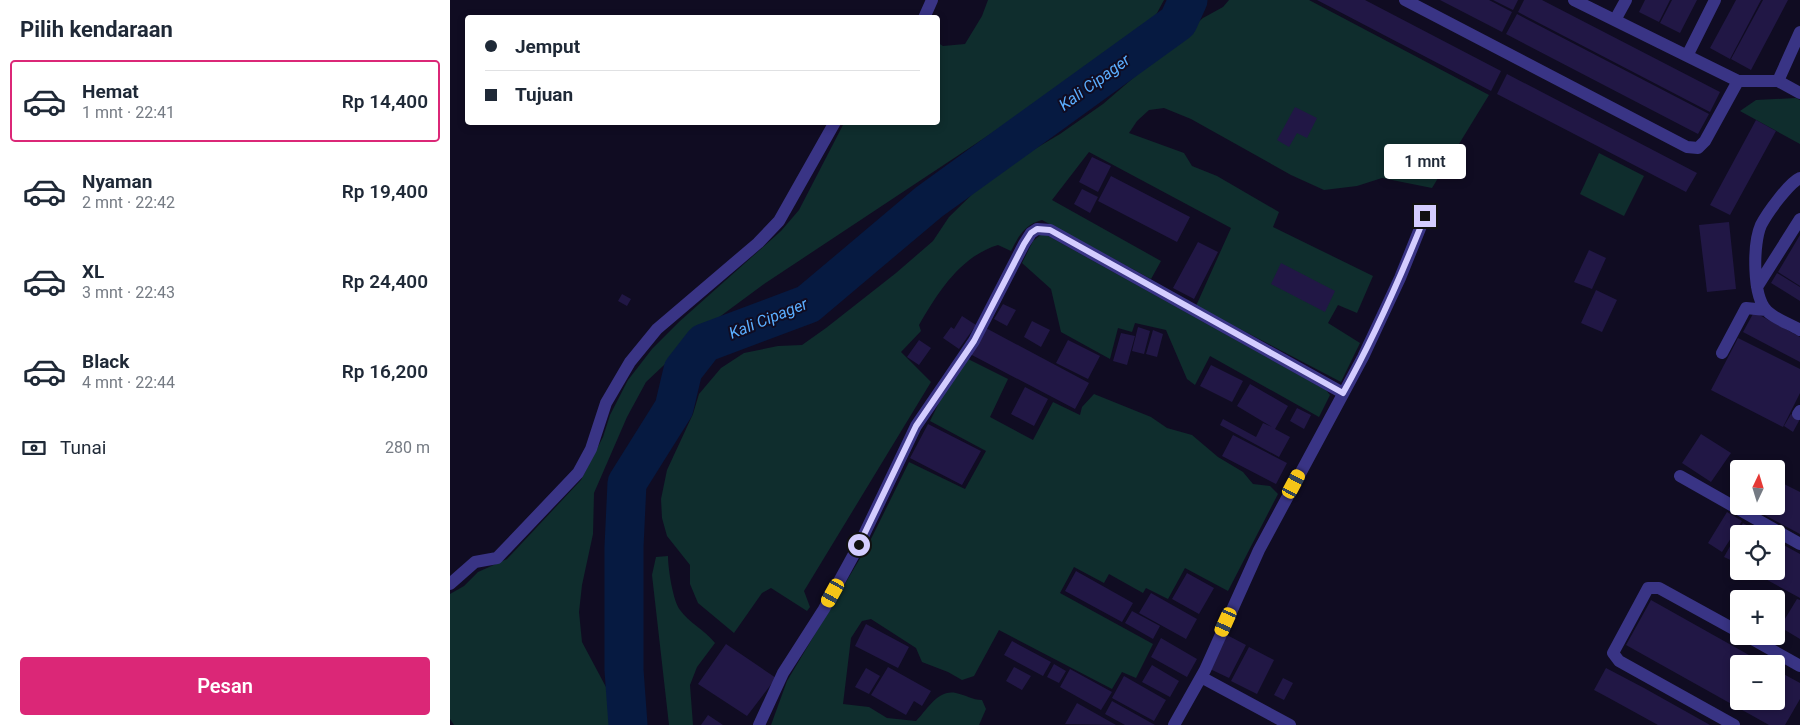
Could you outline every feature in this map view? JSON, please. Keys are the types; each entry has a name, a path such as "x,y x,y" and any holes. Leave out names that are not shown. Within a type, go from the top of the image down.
{"street":[{"path":"925,15 932,0"},
{"path":"1405,0 1687,146 1698,148 1705,141 1738,81"},
{"path":"1574,0 1738,81 1778,81 1800,93"},
{"path":"1615,20 1626,0"},
{"path":"1687,56 1715,0"},
{"path":"1778,81 1800,32"},
{"path":"450,584 475,562 498,558 578,473 591,449 606,403 630,362 657,329 758,243 779,221 833,125"},
{"path":"1766,310 1757,287 1755,253 1761,225 1792,182 1800,178"},
{"path":"1174,725 1201,677 1260,550 1363,357 1396,287 1425,216"},
{"path":"1757,287 1800,219"},
{"path":"759,725 783,673 824,609 859,545 916,426 974,341 1024,244 1031,233 1037,229 1050,230 1343,393"},
{"path":"1722,353 1746,308 1766,310 1800,330"},
{"path":"1680,476 1800,544"},
{"path":"1730,627 1660,588 1648,588 1614,653 1619,661 1734,725"},
{"path":"1763,645 1800,666"},
{"path":"1201,677 1290,725"}],"green space":[{"path":"988,0 1164,0 1150,26 1109,61 1004,125 764,284 699,332 646,382 627,417 594,493 593,534 582,585 579,612 582,642 607,689 616,725 454,725 450,719 450,594 464,586 478,572 507,559 581,480 603,437 610,415 628,380 652,349 680,321 781,231 799,210 843,125 940,125 940,44 943,46 965,44 982,16"},
{"path":"1229,0 1309,0 1489,95 1432,188 1382,178 1357,186 1324,190 1291,175 1191,119 1164,108 1149,110 1137,121 1129,133 1184,153 1192,166 1217,176 1279,212 1273,227 1373,276 1357,313 1338,305 1328,323 1360,343 1341,382 1196,306 1231,228 1089,152 1052,200 1161,261 1151,279 1042,220 1031,225 1019,236 1011,251 998,245 985,250 962,266 934,300 919,325 921,331 901,352 931,382 804,591 810,607 807,611 771,588 762,593 734,633 698,603 690,584 690,565 667,536 662,518 661,499 667,470 693,414 699,394 721,368 744,353 778,346 802,345 826,328 933,241 949,217 993,174 1060,134 1103,104 1203,18 1223,7"},
{"path":"1796,98 1800,100 1800,144 1740,111 1756,100"},
{"path":"1599,153 1644,176 1624,216 1580,194"},
{"path":"1043,233 1326,390 1330,395 1319,417 1210,356 1195,385 1187,379 1166,330 1135,323 1132,332 1118,328 1110,359 1061,332 1051,289 1022,263 1033,241"},
{"path":"968,359 1008,379 990,417 1033,440 1053,402 1080,415 1082,407 1094,394 1151,417 1167,428 1192,435 1218,457 1243,472 1253,484 1270,486 1278,494 1228,591 1185,568 1168,599 1146,588 1143,593 1109,574 1104,583 1074,567 1060,593 1153,644 1136,678 1122,672 1112,689 999,630 974,676 962,680 948,672 922,662 916,648 871,619 862,621 851,638 843,704 869,707 887,718 916,721 938,697 944,694 956,693 982,700 986,709 979,725 771,725 787,681 868,545 909,462 965,489 986,451 930,421 945,391"},
{"path":"668,556 671,584 677,606 688,619 715,643 697,667 690,685 693,725 669,725 652,575 656,557"}],"building":[{"path":"1317,0 1365,0 1501,71 1491,91"},
{"path":"1440,0 1489,0 1512,12 1502,32"},
{"path":"1493,0 1518,0 1513,10"},
{"path":"1524,0 1542,0 1720,92 1710,112 1518,12"},
{"path":"1645,0 1670,0 1659,22 1639,12"},
{"path":"1672,0 1697,0 1680,33 1660,23"},
{"path":"1736,0 1761,0 1730,59 1710,48"},
{"path":"1763,0 1788,0 1751,70 1731,59"},
{"path":"1517,14 1709,114 1698,134 1506,34"},
{"path":"1507,74 1697,173 1686,192 1497,94"},
{"path":"1295,107 1317,118 1307,138 1297,133 1289,147 1277,140"},
{"path":"1756,120 1776,131 1730,215 1710,205"},
{"path":"1092,157 1111,166 1098,192 1079,182"},
{"path":"1111,176 1190,217 1177,242 1098,201"},
{"path":"1082,189 1098,197 1090,213 1074,204"},
{"path":"1729,222 1736,289 1707,292 1699,225"},
{"path":"1800,235 1800,286 1778,272"},
{"path":"1198,242 1218,252 1194,299 1173,288"},
{"path":"1589,250 1606,258 1592,289 1574,282"},
{"path":"1281,263 1335,291 1325,312 1271,284"},
{"path":"1777,273 1800,287 1800,301 1771,283"},
{"path":"1596,290 1617,300 1602,332 1581,323"},
{"path":"622,294 631,299 627,306 618,301"},
{"path":"1003,304 1016,310 1007,326 994,319"},
{"path":"1754,312 1800,337 1800,362 1743,332"},
{"path":"962,316 976,325 959,349 943,338 951,327 954,329"},
{"path":"1032,321 1050,330 1041,347 1024,337"},
{"path":"984,327 1089,383 1075,409 970,354"},
{"path":"1138,327 1150,331 1144,354 1132,351"},
{"path":"1153,330 1163,334 1157,357 1146,354"},
{"path":"1121,333 1135,336 1127,365 1113,361"},
{"path":"1738,338 1800,369 1800,393 1783,427 1711,390"},
{"path":"919,340 931,348 919,365 907,357"},
{"path":"1068,340 1100,356 1088,379 1056,363"},
{"path":"1211,365 1243,381 1232,402 1200,386"},
{"path":"1250,384 1288,406 1275,429 1290,437 1279,457 1220,425 1223,419 1256,437 1263,423 1272,427 1237,406"},
{"path":"1025,387 1048,399 1034,426 1011,414"},
{"path":"1297,408 1311,415 1304,429 1290,421"},
{"path":"1791,414 1800,419 1793,432 1784,426"},
{"path":"928,424 981,451 962,485 910,458"},
{"path":"1701,434 1731,453 1711,482 1682,463"},
{"path":"1233,435 1287,463 1276,484 1222,456"},
{"path":"1785,484 1800,492 1800,534 1765,515 1785,515"},
{"path":"1727,512 1742,521 1739,525 1730,525 1730,540 1722,552 1708,543"},
{"path":"1730,546 1730,560 1724,557"},
{"path":"1785,546 1800,554 1800,598 1767,580 1785,580"},
{"path":"1076,571 1133,603 1122,622 1065,591"},
{"path":"1187,573 1214,588 1199,614 1172,599"},
{"path":"1151,593 1197,619 1186,639 1139,613"},
{"path":"1797,599 1800,600 1800,639 1785,630 1785,619"},
{"path":"1651,600 1749,655 1730,655 1730,703 1626,645"},
{"path":"1132,611 1160,626 1153,639 1125,623"},
{"path":"866,624 909,647 898,668 855,646"},
{"path":"1227,635 1246,645 1229,678 1210,669"},
{"path":"1161,638 1197,659 1187,677 1151,657"},
{"path":"1012,641 1051,662 1043,676 1004,655"},
{"path":"726,644 776,678 747,716 698,684"},
{"path":"1249,647 1274,660 1257,694 1231,681"},
{"path":"1054,664 1066,671 1059,683 1047,677"},
{"path":"1152,665 1179,681 1170,697 1142,682"},
{"path":"888,667 931,691 922,706 914,701 906,715 871,695"},
{"path":"1014,667 1031,676 1022,690 1006,681"},
{"path":"866,668 880,676 869,694 855,687"},
{"path":"1606,668 1710,725 1658,725 1594,690"},
{"path":"1070,669 1112,692 1101,710 1060,687"},
{"path":"1785,675 1800,683 1800,699 1785,725 1769,725 1742,710 1785,710"},
{"path":"1124,676 1166,700 1154,721 1112,698"},
{"path":"1283,678 1293,683 1284,700 1274,695"},
{"path":"1112,701 1155,725 1125,725 1105,714"},
{"path":"1077,703 1116,725 1065,724"},
{"path":"708,715 723,725 701,725"}],"waterway":[{"name":"Kali Cipager","path":"628,725 624,670 624,547 627,483 674,408 683,370 704,343 808,304 929,202 1178,22 1188,0"}],"route":[{"path":"859,545 916,426 938,390 974,341 1024,244 1031,233 1037,229 1050,230 1233,334 1343,393 1363,357 1400,278 1425,216"}]}
